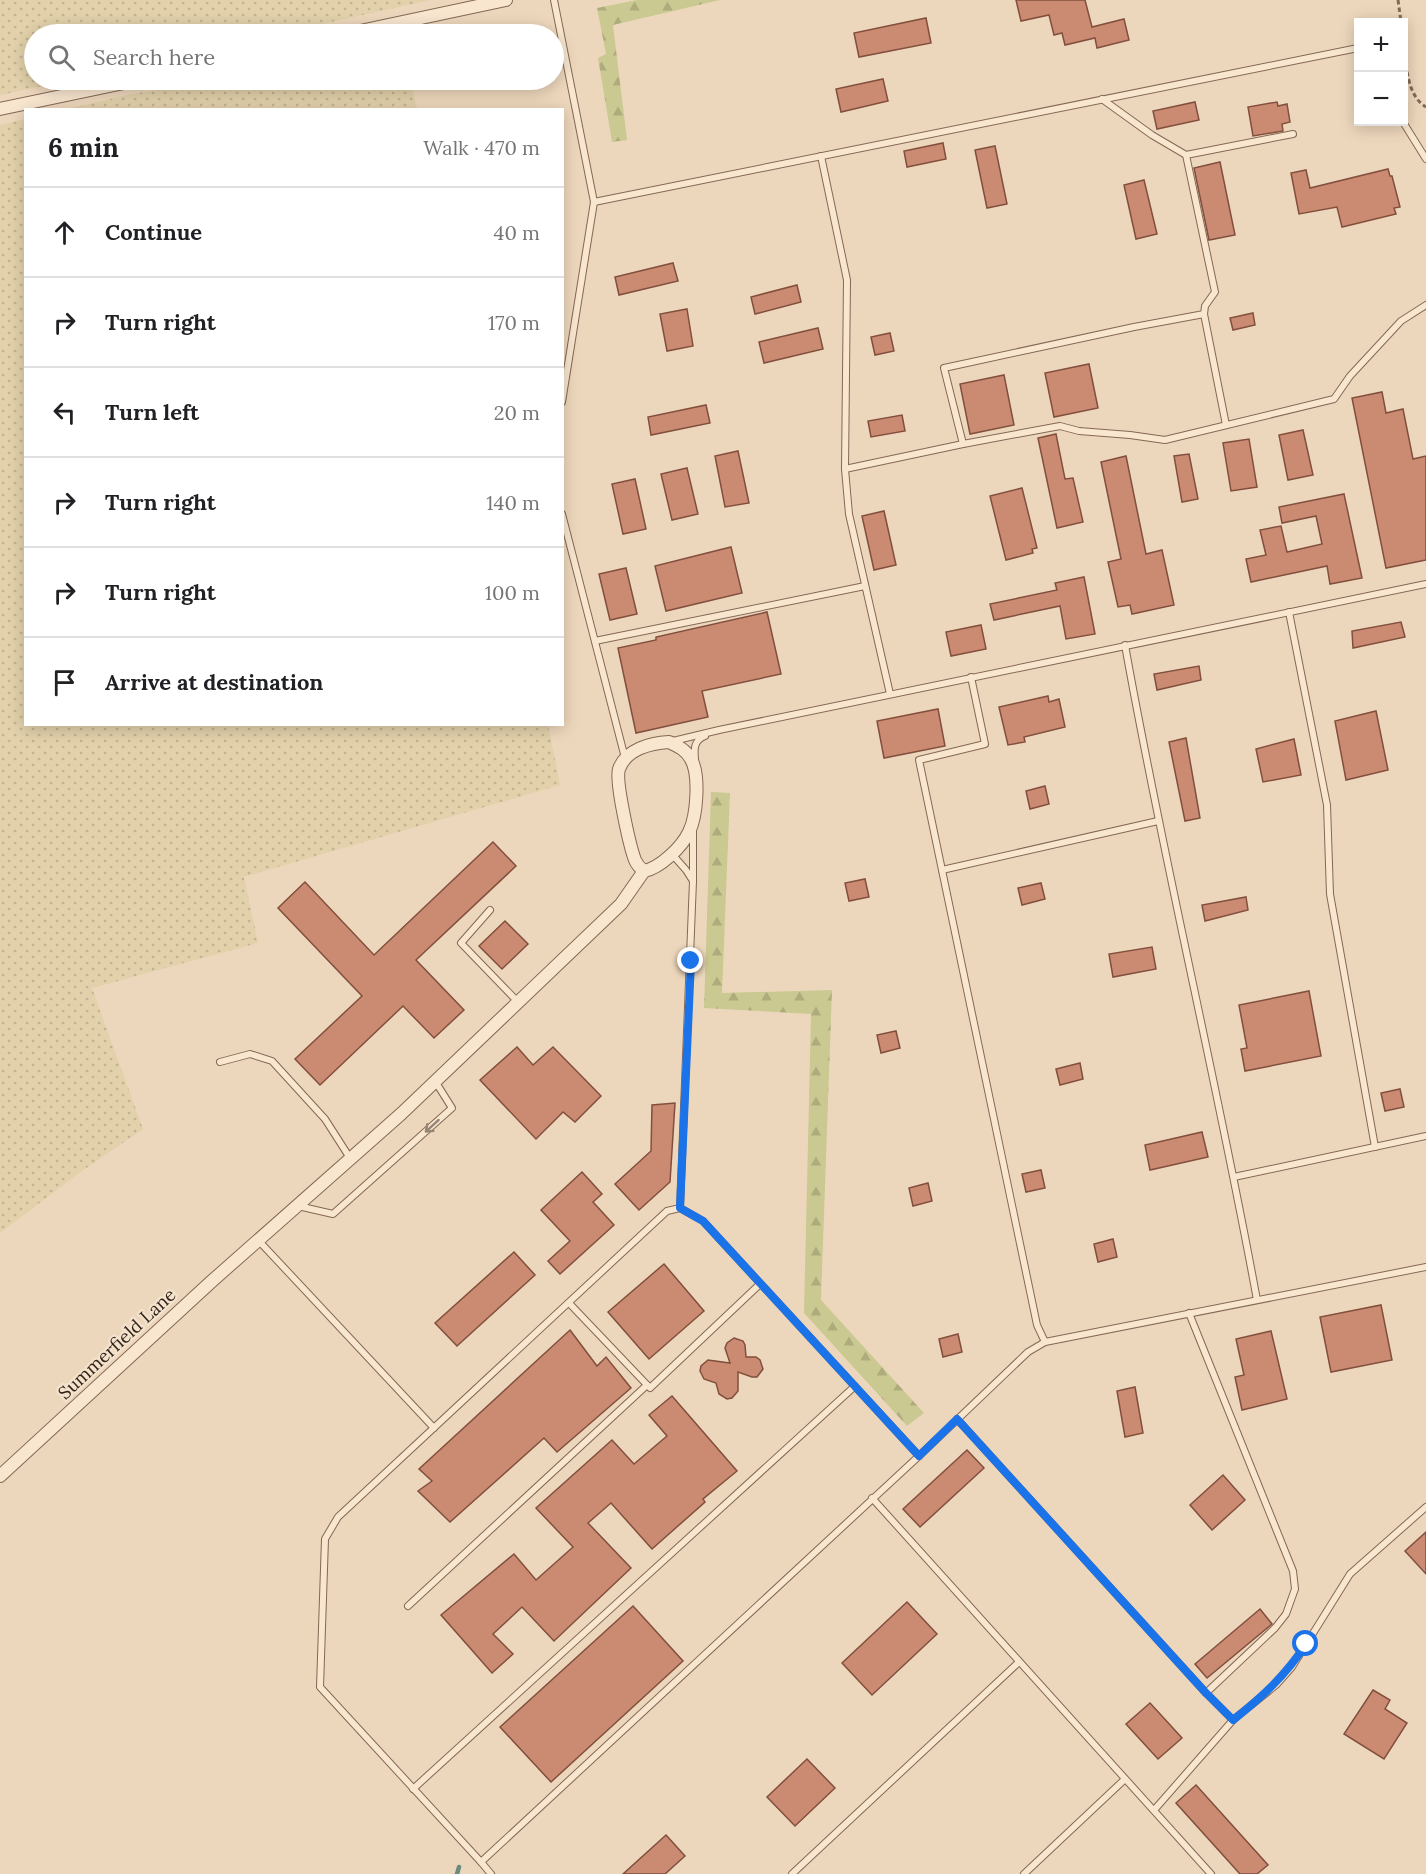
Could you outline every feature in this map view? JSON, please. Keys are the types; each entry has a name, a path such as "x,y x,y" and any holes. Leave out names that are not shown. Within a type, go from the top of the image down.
{"street":[{"path":"393,24 506,0"},
{"path":"0,110 92,90"},
{"path":"669,742 682,748 691,759 696,779 693,821 688,834 652,870 644,871 635,860 617,777 619,768 625,760 632,752 653,743 669,742"},
{"name":"Summerfield Lane","path":"0,1476 435,1081 621,904 644,871"}],"lane":[{"path":"554,0 559,24"},
{"path":"594,202 1354,49"},
{"path":"564,50 594,202 564,390"},
{"path":"1102,99 1152,135 1186,155 1293,134"},
{"path":"1405,126 1426,159"},
{"path":"1186,155 1215,292 1205,306 1204,314 1226,425"},
{"path":"820,156 847,280 845,469 849,514 890,694"},
{"path":"845,469 1059,426 1079,431 1165,440 1334,399 1350,376 1401,321 1426,305"},
{"path":"963,444 944,368 1204,314"},
{"path":"564,522 625,760"},
{"path":"669,742 890,694 1426,584"},
{"path":"595,641 866,586"},
{"path":"1289,612 1327,805 1330,894 1375,1147"},
{"path":"1125,645 1158,820 1234,1177 1257,1300"},
{"path":"971,678 985,744 919,760 1037,1325 1045,1342"},
{"path":"696,779 694,751 696,744 699,738 720,730"},
{"path":"942,870 1158,820"},
{"path":"680,1208 693,881 693,821"},
{"path":"671,853 693,881"},
{"path":"490,910 461,943 519,1002"},
{"path":"220,1062 250,1054 272,1061 325,1119 351,1159"},
{"path":"297,1206 333,1214 444,1116 452,1108 435,1081"},
{"path":"1234,1177 1426,1136"},
{"path":"491,1874 320,1687 325,1539 338,1517 667,1210 680,1208 703,1221 919,1456"},
{"path":"258,1240 434,1428"},
{"path":"481,1862 1028,1352 1045,1342 1426,1268"},
{"path":"569,1303 650,1388 760,1284"},
{"path":"1190,1313 1293,1571 1295,1589 1286,1614 1275,1628 1206,1693"},
{"path":"408,1606 647,1385"},
{"path":"413,1789 855,1386"},
{"path":"957,1419 1233,1720"},
{"path":"872,1498 1125,1779 1155,1809 1211,1874"},
{"path":"1155,1809 1233,1720 1276,1685 1292,1666 1350,1574 1426,1507"},
{"path":"792,1874 1020,1662"},
{"path":"1024,1874 1125,1779"}],"path":[{"path":"1398,0 1400,18"},
{"path":"1408,72 1418,102 1426,107"}],"shaded area":[{"path":"0,0 430,0 323,24 24,24 24,90 0,95"},
{"path":"157,90 412,90 417,108 71,108"},
{"path":"24,119 24,726 548,726 560,785 244,877 258,943 92,988 143,1129 79,1173 0,1233 0,125"}],"green space":[{"path":"637,0 720,0 613,25 627,140 612,142 598,58 606,54 597,8"},
{"path":"711,792 730,793 722,993 832,990 821,1300 924,1413 907,1426 804,1313 811,1014 704,1008"}],"building":[{"path":"1016,0 1085,0 1092,27 1124,19 1129,40 1097,48 1095,38 1065,45 1062,33 1054,35 1049,15 1021,21"},
{"path":"926,18 931,43 859,57 854,33"},
{"path":"883,79 888,101 841,112 836,89"},
{"path":"1195,102 1199,120 1157,129 1153,111"},
{"path":"1277,102 1278,106 1287,104 1290,122 1282,124 1283,131 1253,136 1248,107"},
{"path":"943,143 946,159 907,167 904,151"},
{"path":"995,146 1007,204 987,208 975,150"},
{"path":"1220,162 1235,235 1209,240 1194,168"},
{"path":"1388,169 1400,207 1394,208 1396,214 1342,227 1337,207 1299,214 1291,173 1306,170 1310,188"},
{"path":"1144,180 1157,234 1136,239 1124,185"},
{"path":"673,263 678,281 619,295 615,277"},
{"path":"797,285 801,302 755,314 751,297"},
{"path":"687,309 693,346 667,351 660,314"},
{"path":"1253,313 1255,325 1233,330 1230,318"},
{"path":"818,328 823,349 764,363 759,342"},
{"path":"890,333 894,351 875,355 871,337"},
{"path":"1089,364 1098,408 1054,417 1045,373"},
{"path":"1004,375 1014,425 970,434 960,384"},
{"path":"1382,392 1386,413 1403,409 1413,459 1426,456 1426,560 1386,568 1352,398"},
{"path":"706,405 710,423 651,435 648,417"},
{"path":"902,415 905,431 871,437 868,421"},
{"path":"1303,430 1313,475 1288,480 1279,435"},
{"path":"1056,434 1065,479 1073,478 1083,522 1057,528 1038,438"},
{"path":"1249,439 1257,487 1231,491 1223,443"},
{"path":"738,451 749,503 725,507 715,456"},
{"path":"1189,454 1198,499 1182,502 1174,456"},
{"path":"1126,456 1146,554 1162,550 1174,605 1132,614 1130,605 1118,607 1108,562 1121,559 1101,462"},
{"path":"687,468 698,514 672,520 661,474"},
{"path":"635,479 646,529 623,534 612,484"},
{"path":"1022,488 1037,548 1032,549 1033,553 1006,560 990,496"},
{"path":"1344,494 1362,578 1330,584 1327,566 1251,582 1246,559 1266,555 1260,530 1281,526 1287,552 1322,544 1316,516 1282,523 1279,507"},
{"path":"884,511 896,565 874,570 862,516"},
{"path":"731,547 742,593 666,611 655,566"},
{"path":"626,568 637,614 610,620 599,574"},
{"path":"1084,577 1095,634 1066,639 1060,606 994,620 990,604 1057,590 1055,583"},
{"path":"767,612 781,674 702,691 708,717 636,733 618,648"},
{"path":"1401,622 1405,637 1353,648 1352,631"},
{"path":"981,625 986,649 951,656 946,632"},
{"path":"1199,666 1201,680 1157,690 1154,674"},
{"path":"1048,696 1049,702 1059,699 1065,727 1024,737 1025,742 1008,745 999,707"},
{"path":"938,709 945,746 884,758 877,721"},
{"path":"1376,711 1388,770 1346,780 1335,721"},
{"path":"1186,738 1200,818 1185,821 1169,742"},
{"path":"1294,739 1301,775 1263,782 1256,749"},
{"path":"1045,786 1049,804 1030,809 1026,791"},
{"path":"493,842 516,866 416,960 464,1010 434,1038 403,1006 320,1085 295,1059 362,996 278,908 305,882 374,955"},
{"path":"865,879 869,897 849,901 845,883"},
{"path":"1041,883 1045,899 1022,905 1018,888"},
{"path":"1246,897 1248,910 1205,921 1202,905"},
{"path":"505,921 528,944 502,969 479,946"},
{"path":"1152,947 1156,969 1113,977 1109,954"},
{"path":"1309,991 1321,1056 1245,1071 1241,1049 1247,1048 1239,1005"},
{"path":"896,1031 900,1048 881,1053 877,1035"},
{"path":"517,1047 533,1065 553,1047 601,1096 575,1122 563,1112 536,1139 480,1080"},
{"path":"1080,1063 1083,1079 1060,1085 1056,1069"},
{"path":"1400,1089 1404,1107 1385,1111 1381,1093"},
{"path":"675,1103 670,1182 639,1210 615,1184 651,1151 652,1105"},
{"path":"1202,1132 1208,1157 1150,1170 1145,1145"},
{"path":"1041,1170 1045,1188 1026,1192 1022,1174"},
{"path":"582,1172 602,1194 593,1202 614,1225 560,1274 548,1261 570,1241 541,1210"},
{"path":"928,1183 932,1201 913,1206 909,1188"},
{"path":"1113,1239 1117,1257 1098,1262 1094,1244"},
{"path":"514,1252 535,1275 457,1346 435,1323"},
{"path":"664,1264 704,1311 649,1359 608,1312"},
{"path":"1381,1305 1392,1360 1331,1372 1320,1317"},
{"path":"570,1330 597,1366 606,1357 631,1388 557,1452 544,1438 450,1522 418,1491 432,1481 419,1469"},
{"path":"1271,1331 1287,1399 1242,1410 1235,1377 1244,1375 1236,1339"},
{"path":"958,1334 962,1352 943,1357 939,1339"},
{"path":"734,1338 743,1341 746,1357 756,1357 760,1360 763,1369 757,1377 738,1372 738,1391 732,1398 727,1399 719,1394 716,1383 704,1379 700,1371 701,1366 708,1360 730,1363 725,1348 727,1343"},
{"path":"1135,1387 1143,1433 1125,1437 1117,1391"},
{"path":"672,1396 737,1471 703,1499 705,1502 652,1549 611,1503 588,1523 631,1568 554,1641 522,1607 493,1634 513,1654 492,1673 441,1615 514,1554 536,1580 573,1547 536,1508 612,1440 634,1464 667,1436 649,1415"},
{"path":"967,1450 984,1468 920,1527 903,1509"},
{"path":"1223,1475 1245,1500 1212,1530 1190,1505"},
{"path":"1426,1532 1426,1574 1405,1551"},
{"path":"907,1602 937,1634 872,1695 842,1663"},
{"path":"633,1606 683,1661 551,1782 500,1727"},
{"path":"1260,1609 1272,1624 1207,1678 1195,1664"},
{"path":"1373,1690 1390,1700 1385,1709 1407,1723 1384,1759 1344,1734"},
{"path":"1150,1703 1182,1738 1158,1759 1126,1724"},
{"path":"807,1759 835,1788 795,1826 767,1797"},
{"path":"1196,1785 1268,1865 1257,1874 1240,1874 1176,1803"},
{"path":"666,1835 685,1856 665,1874 623,1874"}],"waterway":[{"path":"457,1874 459,1867"}],"route":[{"path":"691,961 680,1208 703,1221 919,1456 957,1419 1233,1720 1276,1685 1306,1644"}]}
